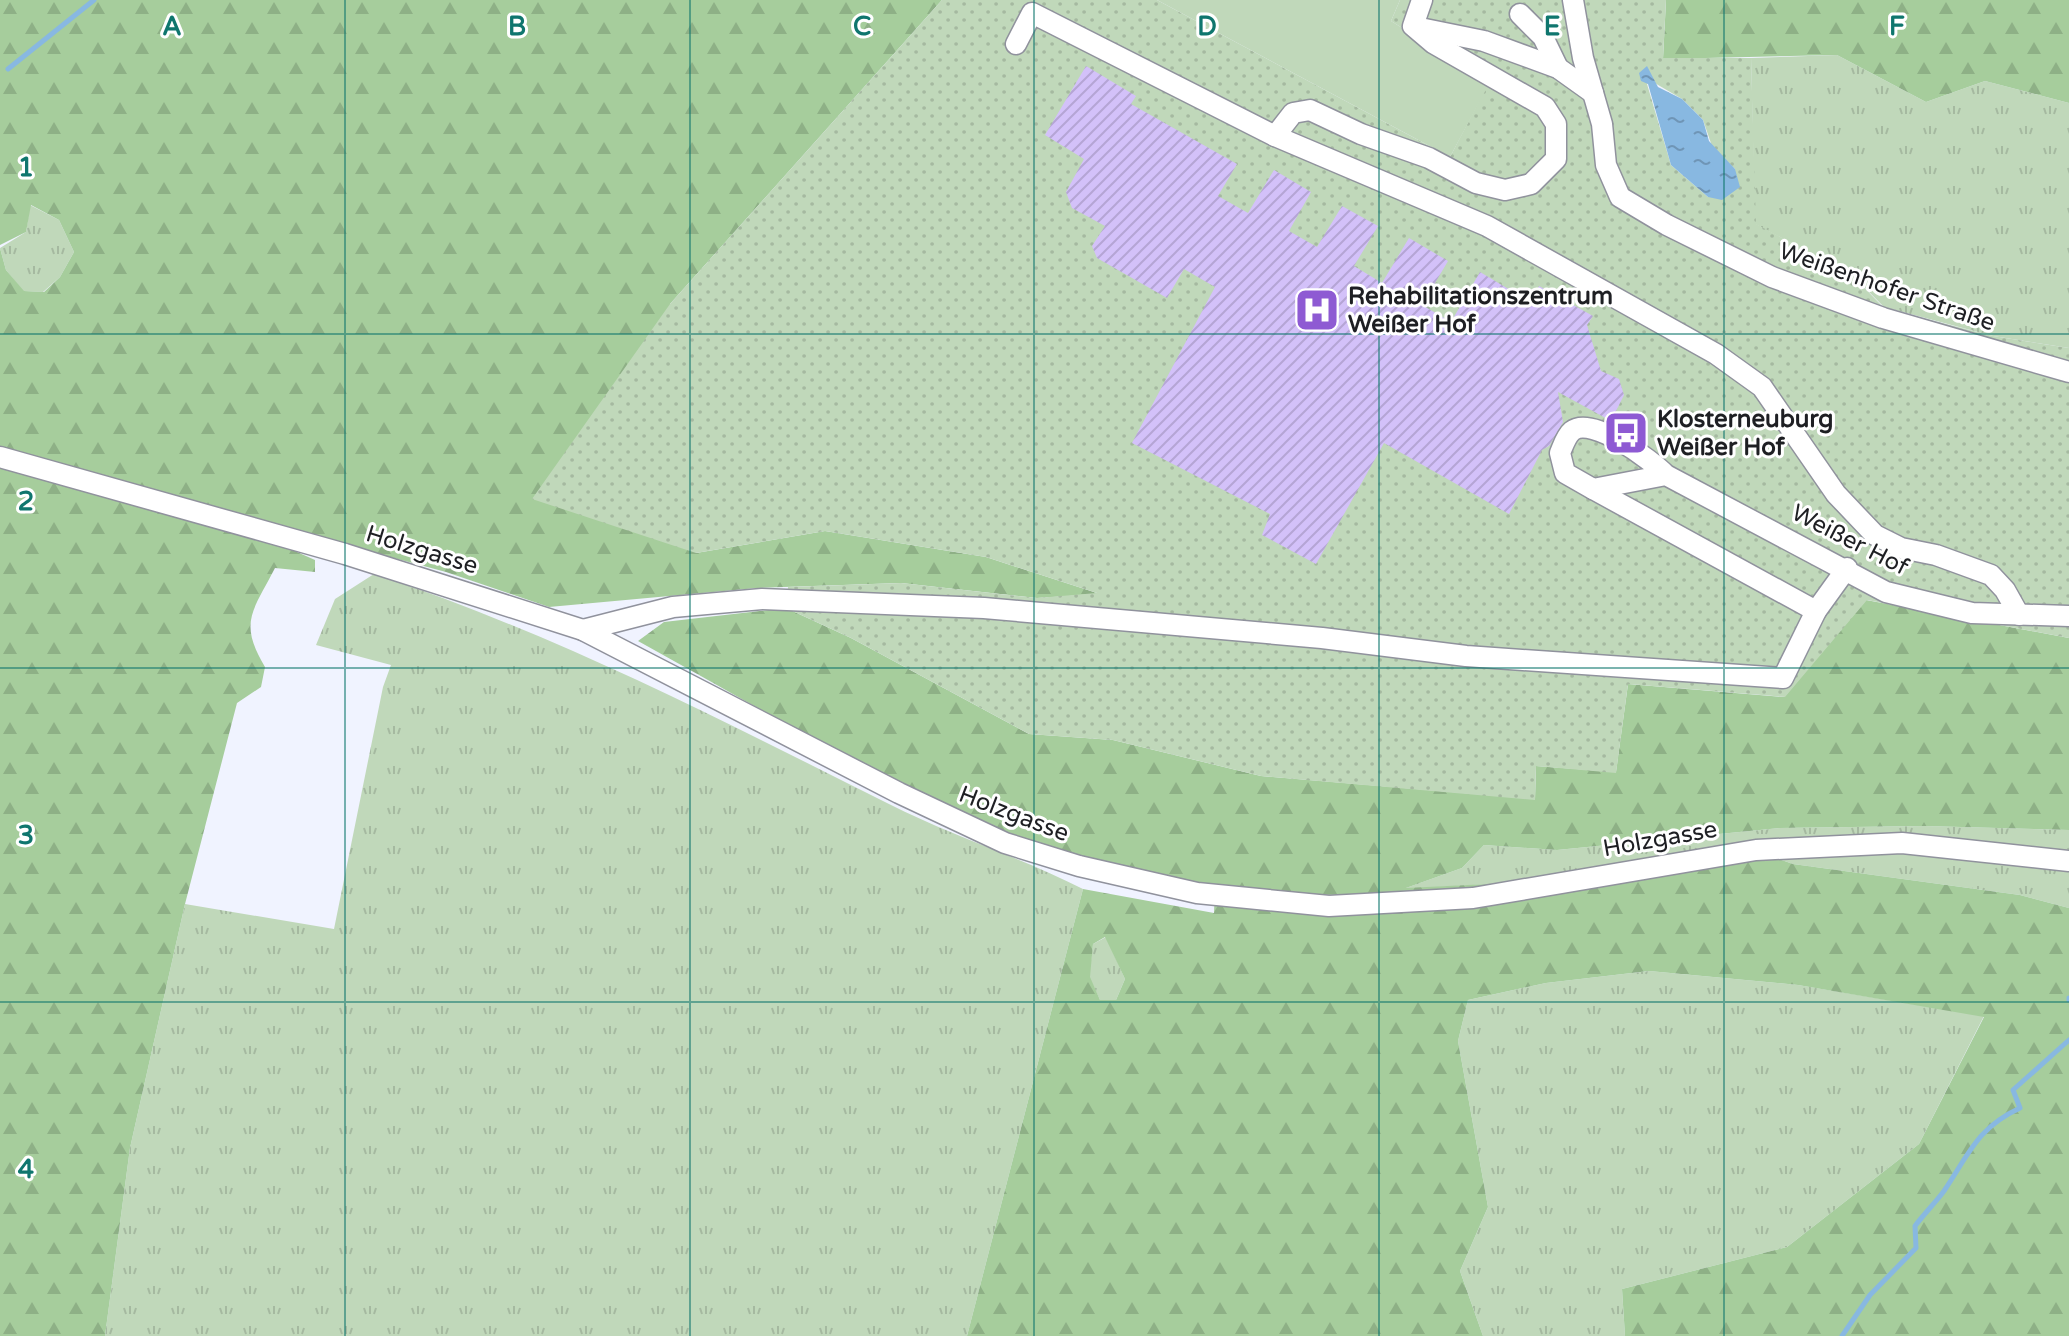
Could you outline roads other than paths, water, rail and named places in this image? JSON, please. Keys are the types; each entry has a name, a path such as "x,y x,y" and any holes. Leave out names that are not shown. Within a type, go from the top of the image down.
{"street":[{"path":"1413,26 1422,0"},
{"name":"Weißenhofer Straße","path":"1573,0 1602,124 1606,165 1620,197 1667,225 1772,277 1869,313 2069,372"},
{"path":"1016,44 1032,13 1275,136 1487,226 1716,354 1762,387 1836,494 1875,535 1901,548 1936,555 1991,575 2005,590 2019,615"},
{"path":"1520,14 1543,37 1558,68"},
{"path":"1413,26 1484,41 1558,68 1593,93"},
{"path":"1275,136 1293,113 1310,110 1361,134 1429,158 1476,183 1505,190 1531,184 1556,159 1559,140 1556,124 1545,107 1433,43 1413,26"},
{"name":"Weißer Hof","path":"1593,489 1565,473 1560,463 1560,453 1570,432 1581,426 1596,429 1640,454 1666,475 1847,568 1886,592 1925,604 1972,613 2069,616"},
{"name":"Holzgasse","path":"0,457 373,562 583,630 899,793 1005,843 1079,866 1197,893 1329,906 1473,898 1756,850 1902,843 2069,861"},
{"path":"1593,489 1666,475"},
{"path":"1593,489 1816,611"},
{"path":"583,630 673,607 762,599 984,608 1322,638 1466,656 1783,678 1816,611 1847,568"}],"water":[{"path":"1647,66 1658,87 1682,99 1703,120 1709,141 1735,169 1740,187 1722,200 1708,197 1671,165 1648,84 1641,81 1639,73"}],"waterway":[{"path":"8,69 94,0"},
{"path":"1842,1336 1870,1295 1916,1248 1915,1226 1944,1191 1975,1143 1994,1124 2020,1108 2013,1090 2069,1040"}],"place":[{"name":"Rehabilitationszentrum Weißer Hof","path":"1317,310"},
{"name":"Klosterneuburg Weißer Hof","path":"1626,433"}]}
